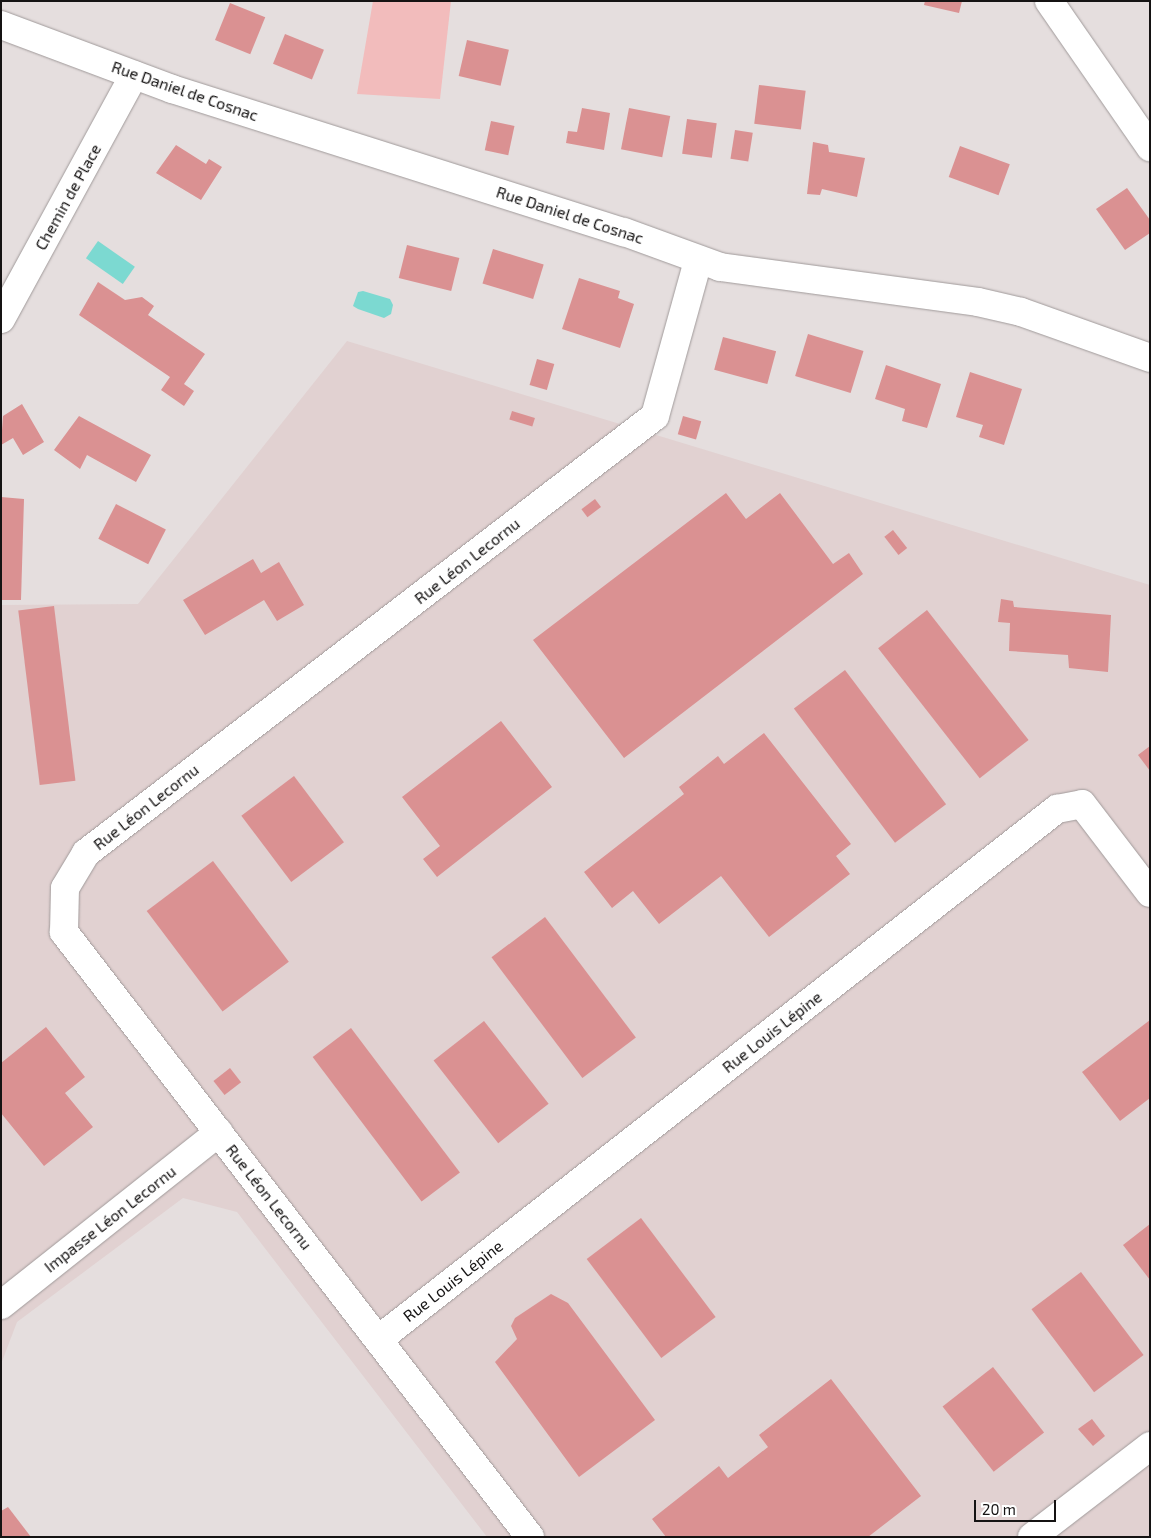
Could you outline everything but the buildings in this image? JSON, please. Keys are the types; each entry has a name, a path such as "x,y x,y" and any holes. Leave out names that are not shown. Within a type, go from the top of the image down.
{"street":[{"path":"1049,1 1150,147"},
{"name":"Rue Daniel de Cosnac","path":"1,26 134,75 624,232 698,261 746,272 978,302 1021,312 1150,358"},
{"name":"Chemin de Place","path":"1,318 134,75"},
{"name":"Rue Léon Lecornu","path":"530,1537 64,932 65,888 86,853 655,416 698,261"},
{"name":"Rue Louis Lépine","path":"379,1339 1057,809 1082,804 1150,893"},
{"name":"Impasse Léon Lecornu","path":"1,1305 219,1132"},
{"path":"1032,1537 1150,1446"}],"shaded area":[{"path":"373,1 451,1 440,99 357,94"},
{"path":"347,341 1150,585 1150,1537 487,1537 237,1212 183,1198 17,1322 1,1364 1,605 138,604"}],"water":[{"path":"98,241 135,267 123,284 86,258"},
{"path":"363,291 390,299 393,305 391,314 384,318 353,306 358,292"}]}
